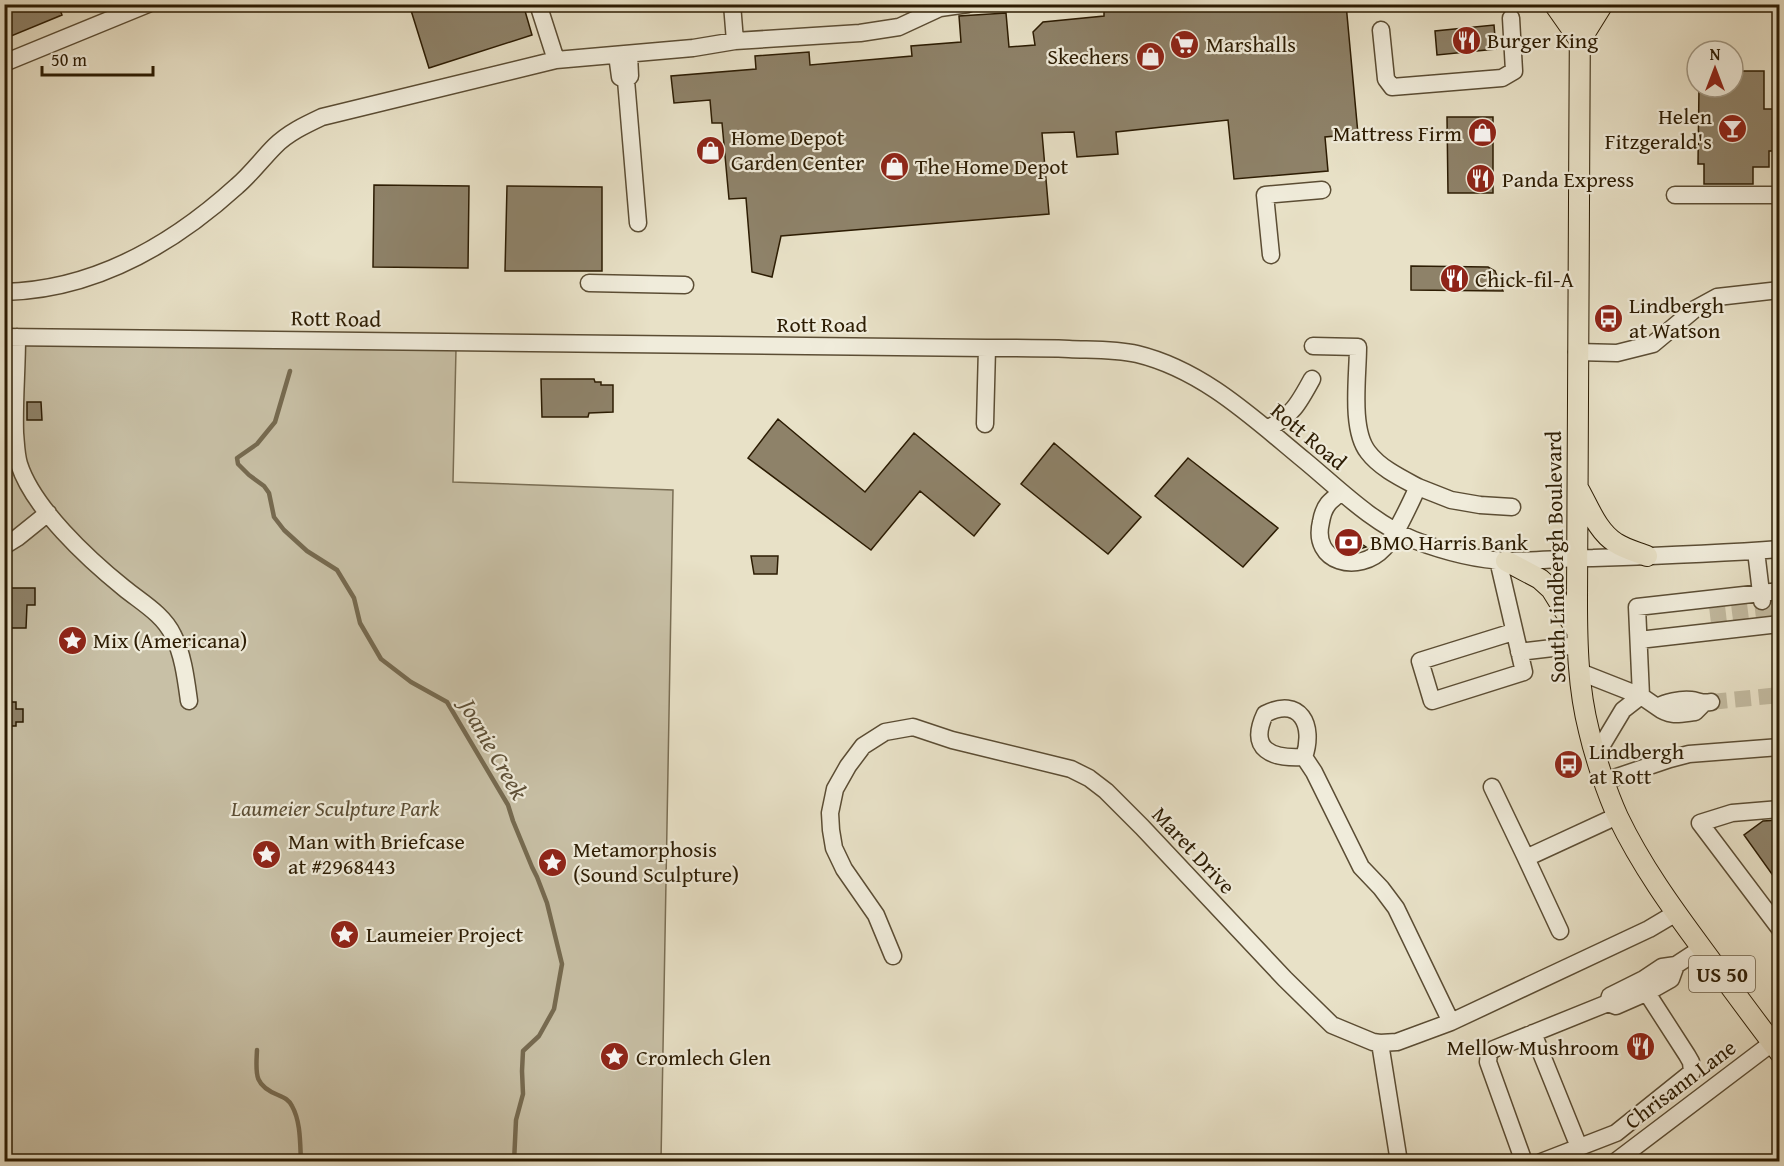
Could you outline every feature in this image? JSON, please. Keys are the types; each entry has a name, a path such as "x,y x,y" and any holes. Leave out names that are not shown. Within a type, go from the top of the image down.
{"main road":[{"path":"1554,4 1580,41 1603,4"},
{"name":"South Lindbergh Boulevard","path":"1580,4 1577,638 1589,731 1617,816 1639,856 1676,913 1777,1044"},
{"path":"1577,486 1607,536 1617,544 1647,556"},
{"path":"1502,560 1540,579 1551,589 1577,638"}],"street":[{"path":"4,63 148,4"},
{"path":"538,4 556,60"},
{"path":"732,4 735,41"},
{"path":"4,292 22,292 66,284 126,264 164,243 206,213 240,184 282,140 322,117 556,60 693,48 735,41 860,33 899,27 940,8 968,4"},
{"path":"1381,30 1386,79 1392,87 1502,78 1514,71 1511,18"},
{"path":"623,54 630,76 626,80 638,223"},
{"path":"1271,255 1265,195 1322,190"},
{"path":"1675,195 1778,194"},
{"path":"590,283 685,285"},
{"path":"1577,352 1617,353 1653,344 1695,309 1717,297 1779,290"},
{"path":"11,337 18,462 28,485 48,513 102,570 164,621 173,635 179,652 189,701"},
{"name":"Rott Road","path":"11,337 987,348 1097,350 1135,354 1188,372 1204,382 1234,402 1341,492 1395,530 1450,552 1502,560 1779,549"},
{"path":"1313,346 1358,347 1358,423 1361,439 1368,452 1378,461 1418,487 1451,500 1512,507"},
{"path":"985,424 987,348"},
{"path":"1267,429 1281,422 1297,407 1312,379"},
{"path":"1341,492 1328,504 1319,528 1328,554 1344,563 1364,561 1384,548 1418,487"},
{"path":"4,546 48,513"},
{"path":"1756,550 1766,613"},
{"path":"1502,560 1514,632 1524,672 1432,700 1420,661 1514,632"},
{"path":"1766,613 1779,591"},
{"path":"1641,696 1637,607 1718,615 1740,612 1766,613"},
{"path":"1639,640 1718,615 1740,612 1766,613"},
{"path":"1519,652 1577,638"},
{"path":"1580,672 1641,696 1657,707 1665,702 1692,700 1707,703"},
{"path":"1596,755 1623,710 1641,696"},
{"name":"Maret Drive","path":"893,956 876,915 844,869 834,848 831,813 835,789 863,746 885,732 913,727 952,740 1071,769 1089,778 1106,791 1142,827 1332,1025 1380,1043"},
{"path":"1605,781 1689,754 1779,747"},
{"path":"1304,757 1314,772 1360,867 1381,888 1395,908 1451,1022"},
{"path":"1492,787 1560,931"},
{"path":"1779,809 1732,813 1700,823 1779,929"},
{"path":"1526,858 1617,816"},
{"path":"1399,1161 1380,1043 1397,1042 1451,1022 1649,929 1676,913"},
{"path":"1608,1003 1610,996 1662,967 1676,965 1702,948"},
{"path":"1524,1161 1488,1062 1488,1057 1494,1049 1608,1003 1616,1006 1647,993 1671,979 1676,965"},
{"path":"1541,1161 1616,1133 1692,1072 1687,1055 1647,993"},
{"path":"1533,1034 1579,1147"},
{"name":"Chrisann Lane","path":"1615,1161 1777,1044"}],"green space":[{"name":"Laumeier Sculpture Park","path":"5,345 456,349 453,482 673,490 661,1161 5,1162"}],"building":[{"path":"4,4 58,4 62,15 4,39"},
{"path":"409,4 523,4 532,35 429,68"},
{"path":"1104,4 1346,4 1358,134 1325,137 1328,171 1234,179 1228,120 1116,132 1118,154 1077,157 1074,132 1042,133 1049,214 781,236 772,277 752,272 746,198 729,199 722,123 712,123 710,100 674,103 671,76 756,69 755,56 809,52 810,65 912,56 911,46 961,42 959,16 1006,13 1009,47 1035,45 1033,32 1043,22 1104,16"},
{"name":"Burger King","path":"1494,25 1496,49 1437,55 1435,31"},
{"name":"Helen Fitzgerald's","path":"1745,71 1764,71 1764,109 1779,109 1779,127 1774,127 1774,151 1769,151 1769,167 1753,167 1753,184 1704,184 1704,164 1698,164 1699,99 1745,99"},
{"path":"1447,117 1493,117 1493,193 1448,193"},
{"path":"374,185 469,186 468,268 373,267"},
{"path":"507,186 602,187 602,271 505,271"},
{"name":"Chick-fil-A","path":"1411,266 1488,267 1495,271 1503,291 1411,290"},
{"path":"541,379 594,379 595,382 601,382 601,385 613,385 613,412 589,413 588,417 542,417"},
{"path":"27,402 41,402 42,420 27,420"},
{"path":"778,419 865,492 914,433 1000,504 974,536 920,491 871,550 748,458"},
{"path":"1054,443 1141,517 1108,554 1021,484"},
{"path":"1188,458 1278,528 1243,567 1155,496"},
{"name":"BMO Harris Bank","path":"1344,532 1366,547 1350,552 1341,549 1339,540"},
{"path":"751,556 778,556 777,574 754,574"},
{"path":"10,588 35,588 35,605 27,605 26,628 9,628"},
{"path":"4,702 16,702 16,709 23,709 23,722 16,722 16,726 4,726"},
{"path":"1779,820 1779,884 1744,835 1763,821"}],"waterway":[{"name":"Joanie Creek","path":"290,371 275,422 257,444 237,458 238,464 269,493 274,517 284,530 307,551 337,570 354,598 360,623 381,659 411,682 447,702 508,805 547,903 562,964 554,1009 539,1036 523,1051 523,1094 516,1120 514,1162"},
{"path":"257,1050 257,1072 260,1082 264,1087 288,1101 295,1112 300,1133 301,1162"}],"tunnel":[{"path":"1762,601 1764,618"},
{"path":"1739,604 1741,620"},
{"path":"1717,606 1719,623"},
{"path":"1711,702 1780,695"}],"place":[{"name":"Burger King","path":"1466,40"},
{"name":"Marshalls","path":"1185,44"},
{"name":"Skechers","path":"1150,56"},
{"name":"Helen Fitzgerald's","path":"1733,129"},
{"name":"Mattress Firm","path":"1483,133"},
{"name":"Home Depot Garden Center","path":"710,150"},
{"name":"The Home Depot","path":"894,166"},
{"name":"Panda Express","path":"1481,179"},
{"name":"Chick-fil-A","path":"1454,279"},
{"name":"Lindbergh at Watson","path":"1608,318"},
{"name":"BMO Harris Bank","path":"1349,542"},
{"name":"Mix (Americana)","path":"72,640"},
{"name":"Lindbergh at Rott","path":"1568,764"},
{"name":"Man with Briefcase at #2968443","path":"267,854"},
{"name":"Metamorphosis (Sound Sculpture)","path":"552,862"},
{"name":"Laumeier Project","path":"345,934"},
{"name":"Mellow Mushroom","path":"1640,1047"},
{"name":"Cromlech Glen","path":"615,1057"}]}
